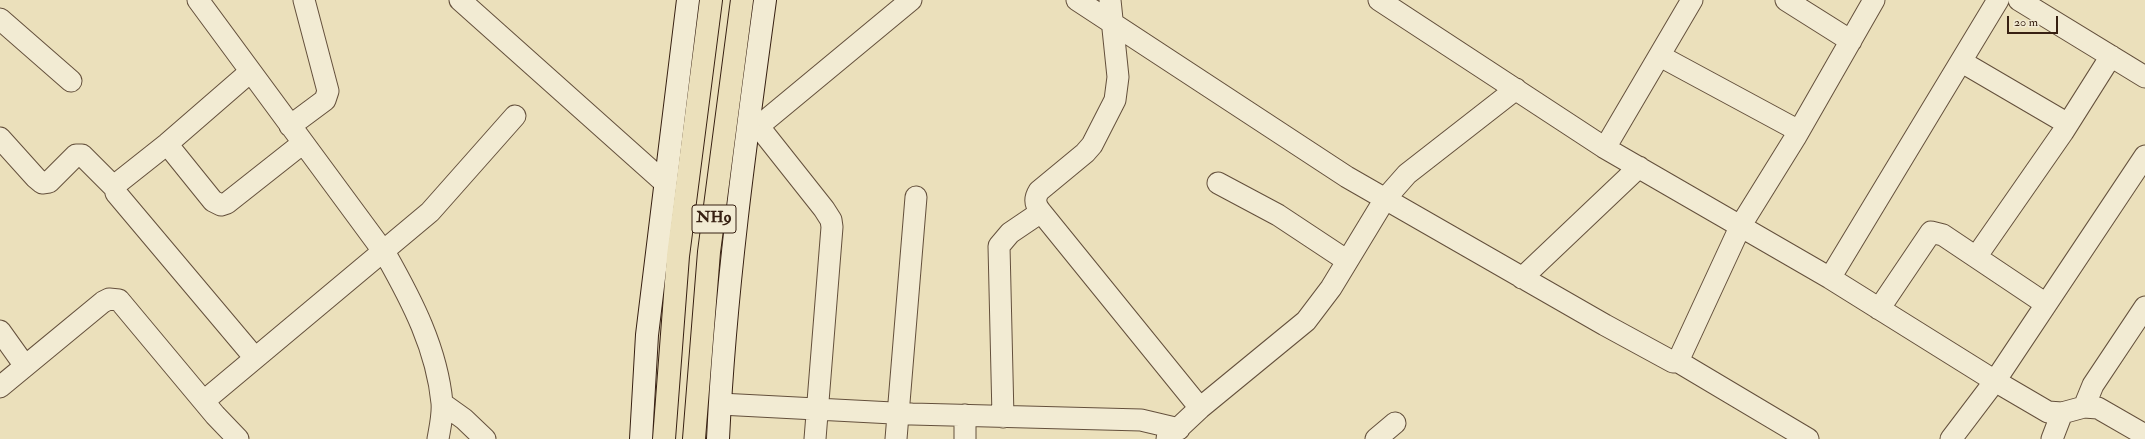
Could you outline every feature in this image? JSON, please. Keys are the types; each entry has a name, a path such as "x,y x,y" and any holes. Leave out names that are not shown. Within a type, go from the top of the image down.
{"highway":[{"name":"NH9","path":"664,439 678,256 711,0"},
{"name":"NH9","path":"694,439 709,252 742,0"}],"main road":[{"path":"641,439 647,335 688,0"},
{"path":"718,439 729,294 752,132 765,0"}],"street":[{"path":"198,0 382,251 406,290 434,357 442,404 438,439"},
{"path":"290,126 325,100 328,91 304,0"},
{"path":"460,0 665,183"},
{"path":"815,439 816,409 832,240 831,220 752,132 911,0"},
{"path":"1077,0 1273,130 1385,199 1671,362 1677,361 1808,439"},
{"path":"1110,0 1118,77 1116,100 1089,149 1039,191 1036,197 1036,203 1041,212 1200,408"},
{"path":"1379,0 1605,148 1741,225 1830,278 1995,381 2048,412 2062,413 2093,406 2103,409 2145,434"},
{"path":"1605,148 1692,0"},
{"path":"1786,0 1850,41"},
{"path":"1677,361 1741,225 1799,131 1874,0"},
{"path":"1830,278 1962,62 1998,0"},
{"path":"2019,0 2145,77"},
{"path":"0,19 71,81"},
{"path":"1660,56 1799,131"},
{"path":"1976,257 2068,124 2112,56"},
{"path":"1962,62 2068,124"},
{"path":"115,188 119,182 167,144 250,72"},
{"path":"720,404 965,416 1141,420 1173,434 1200,408 1306,321 1327,294 1346,260 1385,199 1407,174 1430,154 1516,89"},
{"path":"204,401 424,217 444,197 515,116"},
{"path":"0,138 36,178 42,182 49,182 76,155 84,157 115,188 121,198 255,358"},
{"path":"167,144 213,201 221,205 227,203 303,143"},
{"path":"1950,439 1995,381 2145,156"},
{"path":"1522,278 1639,168"},
{"path":"1218,183 1278,215 1346,260"},
{"path":"896,439 916,197"},
{"path":"1003,416 1000,246 1010,233 1041,212"},
{"path":"1879,309 1931,232 1943,235 2046,304"},
{"path":"0,387 103,302 115,298 119,300 238,439"},
{"path":"2084,407 2093,385 2145,307"},
{"path":"0,331 26,366"},
{"path":"442,404 464,419 486,439"},
{"path":"2052,439 2062,413"},
{"path":"965,416 965,439"},
{"path":"1376,439 1395,423"}]}
